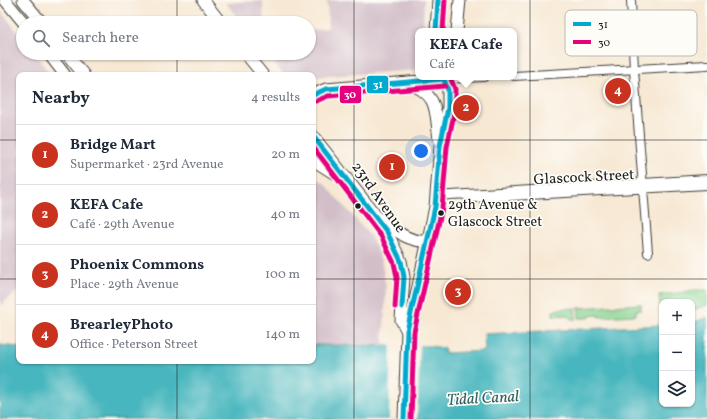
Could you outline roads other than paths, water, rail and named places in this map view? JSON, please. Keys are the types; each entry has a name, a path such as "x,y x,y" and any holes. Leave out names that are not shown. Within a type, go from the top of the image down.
{"main road":[{"path":"5,0 18,16"},
{"path":"23,0 36,16"},
{"path":"203,0 216,16"},
{"path":"436,28 438,0"},
{"path":"457,28 460,0"},
{"path":"53,60 63,72"},
{"path":"72,60 82,72"},
{"path":"251,60 261,72"},
{"path":"316,88 326,89 429,80"},
{"path":"404,419 407,331 428,242 435,196 440,146 448,108 448,90 445,80"},
{"path":"407,83 426,92 431,98 435,107 440,146"},
{"path":"316,94 326,89"},
{"name":"23rd Avenue","path":"316,140 373,212 387,232 401,261 404,277 401,320 407,331"},
{"path":"316,162 349,182"},
{"path":"373,212 406,238 428,242"}],"street":[{"path":"631,0 631,10"},
{"path":"633,56 648,253"},
{"path":"517,76 707,66"},
{"name":"Glascock Street","path":"435,196 463,195 474,198 642,186 707,179"},
{"name":"Glascock Street","path":"642,186 707,185"}],"water":[{"name":"Tidal Canal","path":"707,317 707,419 0,419 0,345 16,347 16,364 316,364 316,345 431,346 444,348 445,353 485,351 484,334 659,325 659,407 695,407 695,322"}],"place":[{"name":"BrearleyPhoto","path":"618,91"},
{"name":"KEFA Cafe","path":"466,108"},
{"name":"Bridge Mart","path":"392,167"},
{"name":"29th Avenue & Glascock Street","path":"441,213"},
{"name":"Phoenix Commons","path":"458,292"}]}
